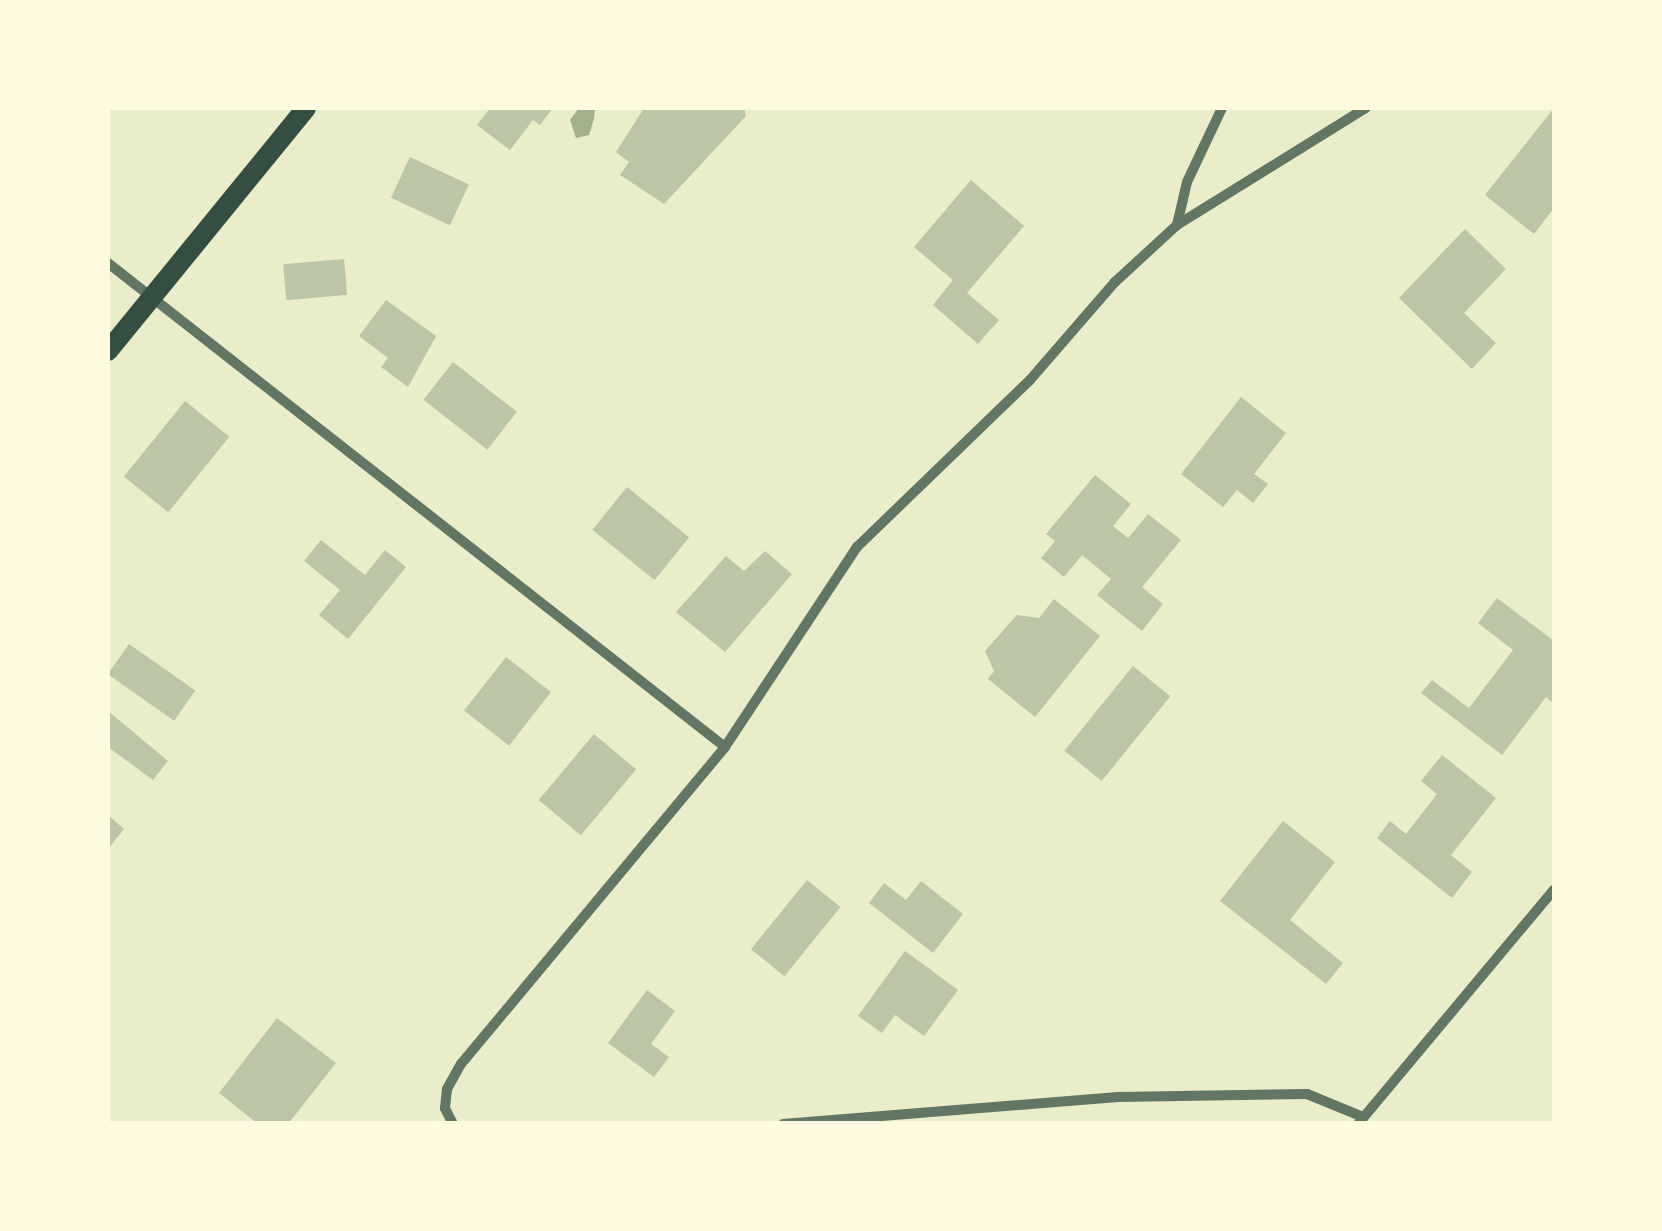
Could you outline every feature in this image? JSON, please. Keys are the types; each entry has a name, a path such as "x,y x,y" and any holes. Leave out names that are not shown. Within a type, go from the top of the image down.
{"main road":[{"path":"108,351 306,108"}],"street":[{"path":"1177,225 1187,182 1222,108"},
{"path":"453,1124 445,1108 447,1089 462,1064 725,747 856,546 1030,380 1116,282 1177,225 1366,108"},
{"path":"108,263 725,747"},
{"path":"783,1124 1079,1099 1288,1094 1306,1094 1360,1120 1554,890"}],"shaded area":[{"path":"579,108 595,108 594,119 589,135 576,138 570,120"}],"building":[{"path":"490,108 553,108 540,125 533,120 510,150 477,125"},
{"path":"644,108 744,108 746,116 664,204 620,175 629,162 616,152"},
{"path":"1554,108 1554,208 1534,234 1485,195"},
{"path":"410,157 469,184 450,225 391,198"},
{"path":"971,180 1024,226 967,293 999,320 978,344 933,305 953,280 914,247"},
{"path":"1465,229 1506,269 1464,313 1496,343 1472,369 1399,298"},
{"path":"344,259 347,295 286,300 283,264"},
{"path":"386,300 436,336 408,387 381,367 388,358 359,336"},
{"path":"453,362 517,412 487,450 423,400"},
{"path":"1241,397 1286,433 1254,474 1268,484 1253,503 1237,490 1223,507 1181,474"},
{"path":"185,401 229,437 168,512 124,476"},
{"path":"1095,475 1131,504 1113,526 1128,538 1148,514 1181,540 1142,587 1163,604 1142,631 1097,595 1111,579 1082,555 1064,577 1041,558 1055,541 1046,534"},
{"path":"627,487 689,537 655,580 592,530"},
{"path":"321,540 365,575 385,550 406,567 348,639 319,615 340,590 304,561"},
{"path":"765,551 792,574 725,652 676,612 726,556 744,571"},
{"path":"1497,598 1554,641 1554,704 1546,697 1502,755 1421,693 1432,680 1469,708 1513,650 1478,623"},
{"path":"1054,599 1100,636 1035,717 988,679 994,671 985,651 1017,615 1039,618"},
{"path":"129,644 195,690 174,721 108,674"},
{"path":"506,657 551,692 509,746 464,711"},
{"path":"1133,666 1170,696 1102,781 1064,751"},
{"path":"108,711 168,761 153,780 108,747"},
{"path":"594,734 636,769 581,835 539,800"},
{"path":"1442,755 1496,798 1451,855 1472,872 1452,898 1377,838 1390,821 1406,834 1437,794 1421,781"},
{"path":"108,815 124,829 108,849"},
{"path":"1283,821 1335,862 1290,920 1343,963 1326,984 1220,901"},
{"path":"807,880 840,907 784,976 751,949"},
{"path":"921,881 963,914 933,953 869,903 884,883 906,900"},
{"path":"905,951 958,990 924,1036 895,1015 882,1033 858,1016"},
{"path":"647,990 675,1011 651,1044 669,1057 654,1077 608,1043"},
{"path":"277,1018 336,1063 288,1124 258,1124 219,1093"}]}
